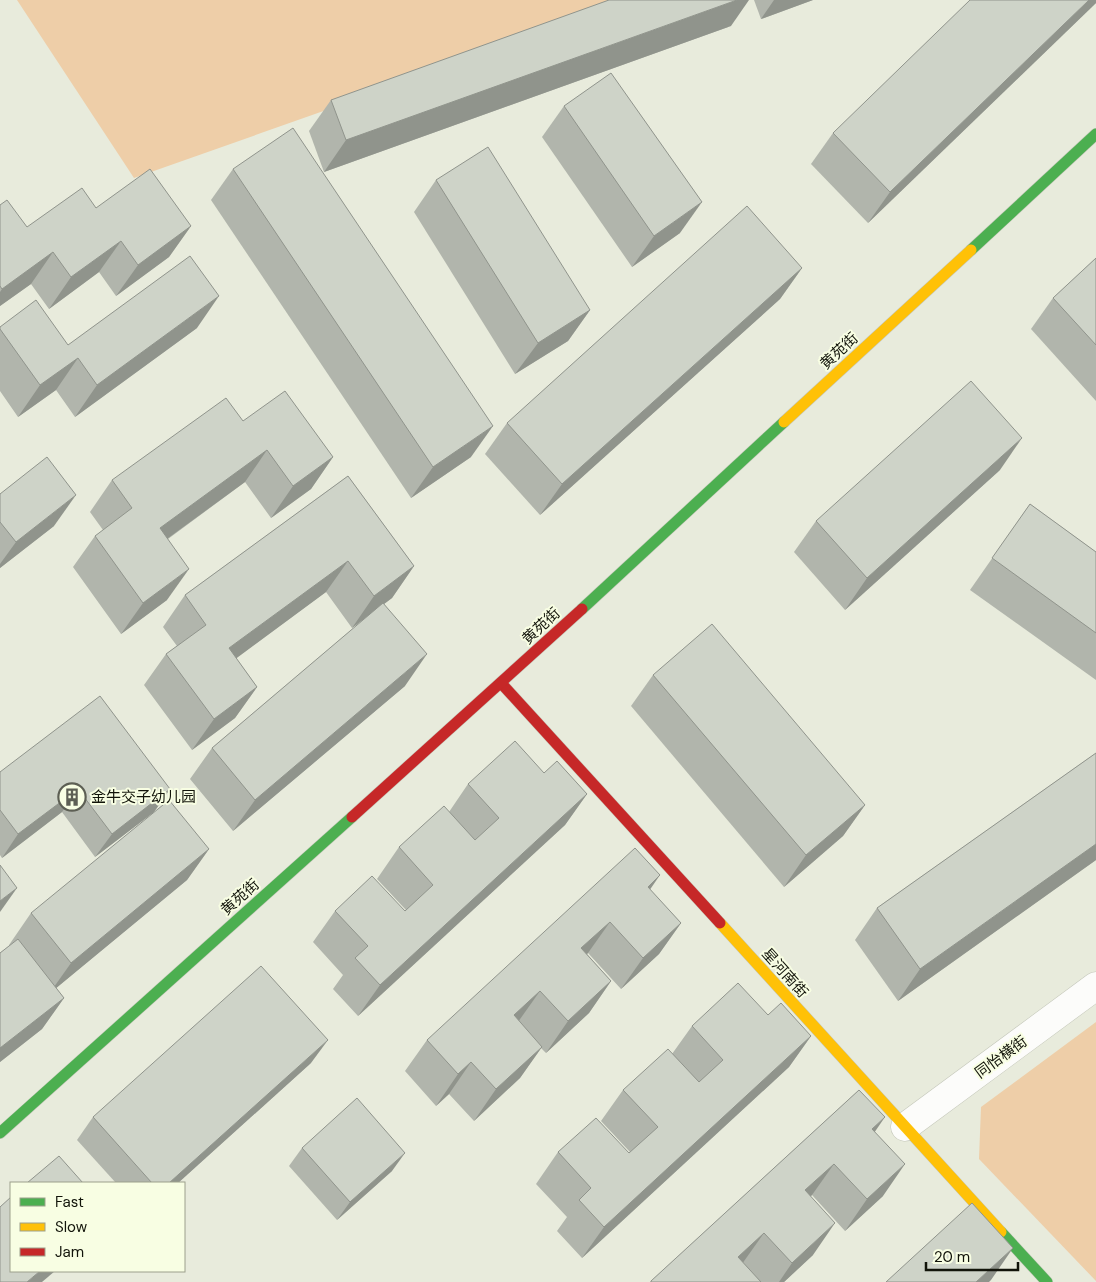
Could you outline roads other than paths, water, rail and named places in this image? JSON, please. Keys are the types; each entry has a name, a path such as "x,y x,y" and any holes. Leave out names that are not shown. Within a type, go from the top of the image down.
{"street":[{"name":"黄苑街","path":"0,1133 501,683 1096,134"},
{"name":"星河南街","path":"501,683 1047,1282"},
{"name":"同怡横街","path":"905,1127 1096,986"}],"place":[{"name":"金牛交子幼儿园","path":"72,797"}]}
